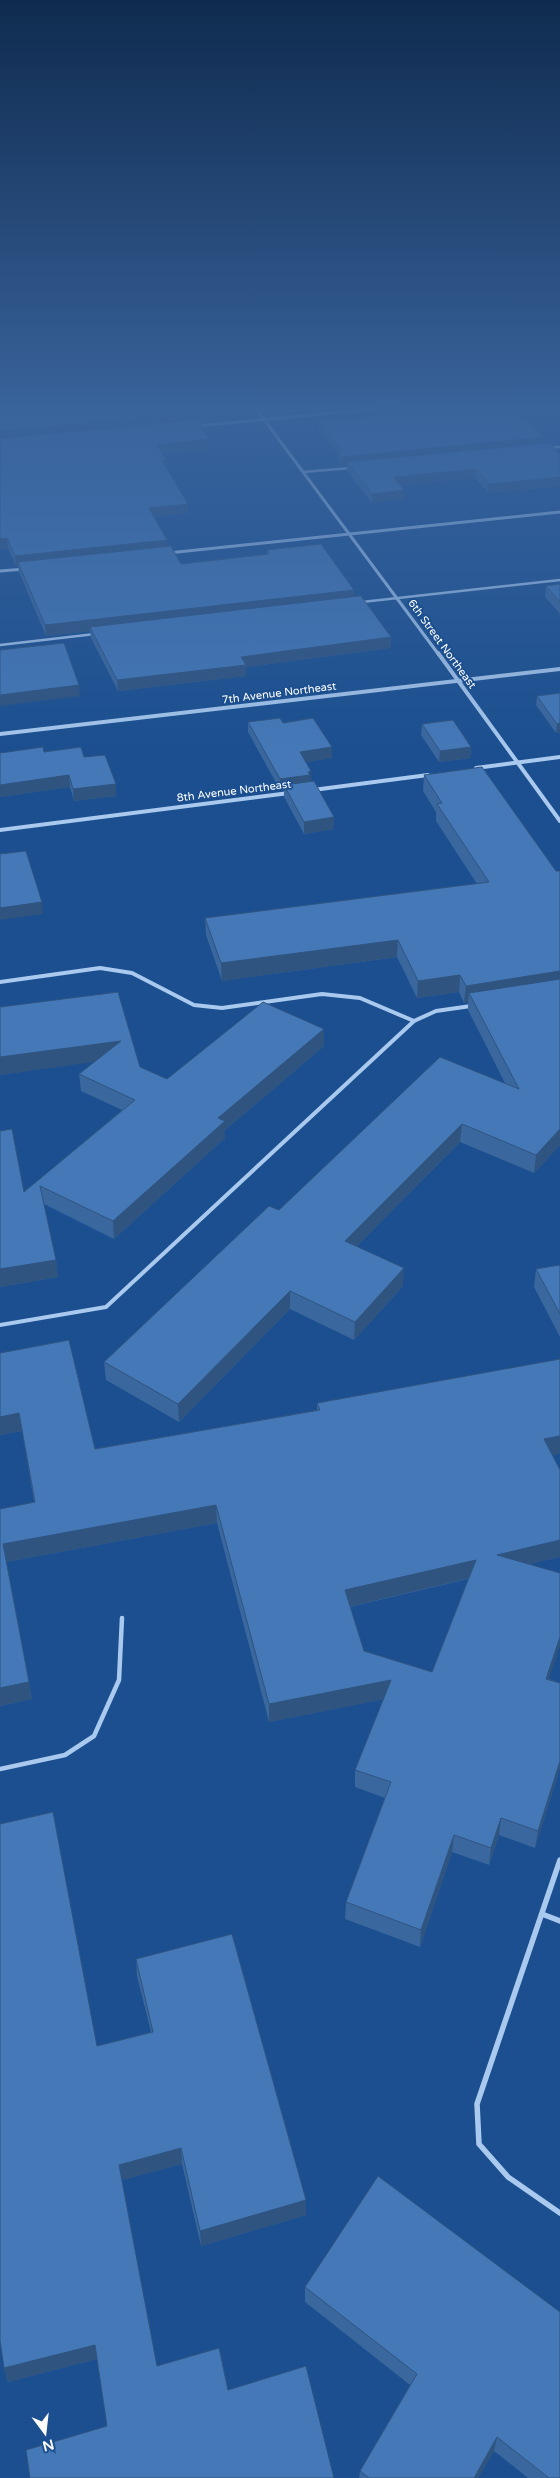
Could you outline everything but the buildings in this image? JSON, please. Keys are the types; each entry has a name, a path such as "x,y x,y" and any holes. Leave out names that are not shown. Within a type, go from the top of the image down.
{"street":[{"name":"6th Street Northeast","path":"341,522 560,821"},
{"path":"165,554 468,522"},
{"path":"0,571 29,568"},
{"name":"7th Avenue Northeast","path":"0,734 560,669"},
{"path":"469,769 560,757"},
{"name":"8th Avenue Northeast","path":"303,791 430,774"},
{"name":"8th Avenue Northeast","path":"0,830 293,792"}],"lane":[{"path":"359,603 560,580"},
{"path":"0,645 97,634"},
{"path":"0,982 100,968 132,973 194,1005 222,1008 322,994 360,998 414,1021"},
{"path":"0,1325 106,1307 414,1021 436,1011 474,1005"},
{"path":"0,1769 65,1754 94,1736 119,1680 122,1618"},
{"path":"560,1860 477,2104 479,2144 508,2177 560,2213"},
{"path":"542,1914 560,1921"}]}
